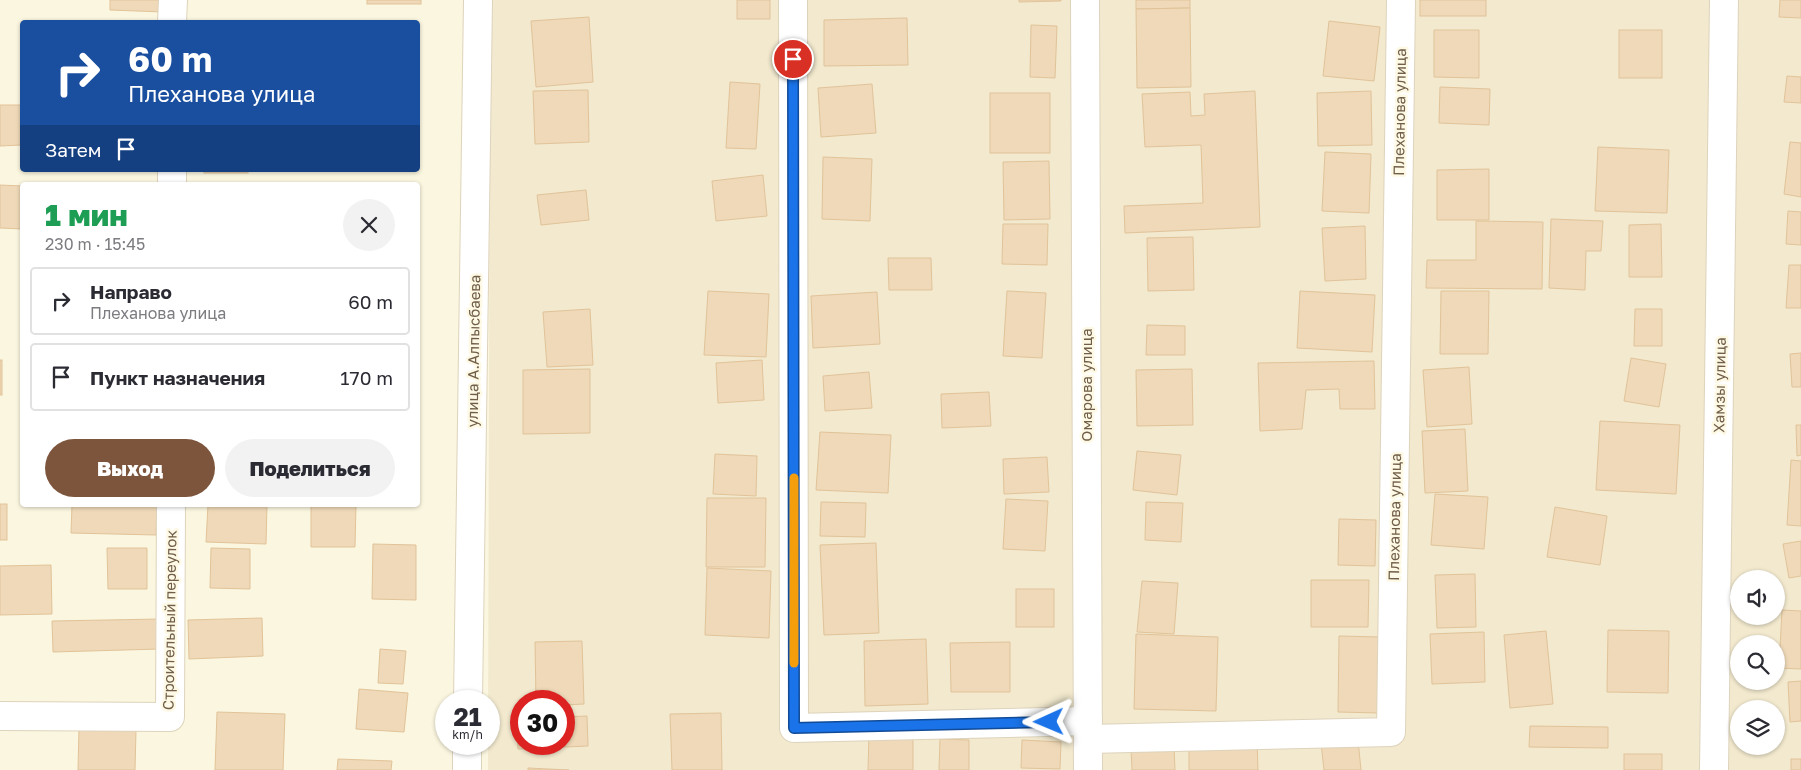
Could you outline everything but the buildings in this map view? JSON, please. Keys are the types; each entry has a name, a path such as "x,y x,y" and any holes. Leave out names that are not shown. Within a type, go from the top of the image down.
{"street":[{"path":"172,0 172,20"},
{"name":"улица А.Алпысбаева","path":"468,690 478,0"},
{"name":"Плеханова улица","path":"793,0 794,728 1391,732 1401,0"},
{"name":"Омарова улица","path":"1084,0 1088,770"},
{"name":"Хамзы улица","path":"1714,770 1724,0"},
{"name":"Строительный переулок","path":"0,716 170,717 170,507"},
{"path":"467,755 467,770"}],"shaded area":[{"path":"490,0 1801,0 1801,770 488,770 488,755 500,755 500,690 488,690"}],"slow traffic":[{"path":"794,478 794,663"}],"route":[{"path":"793,59 794,728 1049,722"}]}
